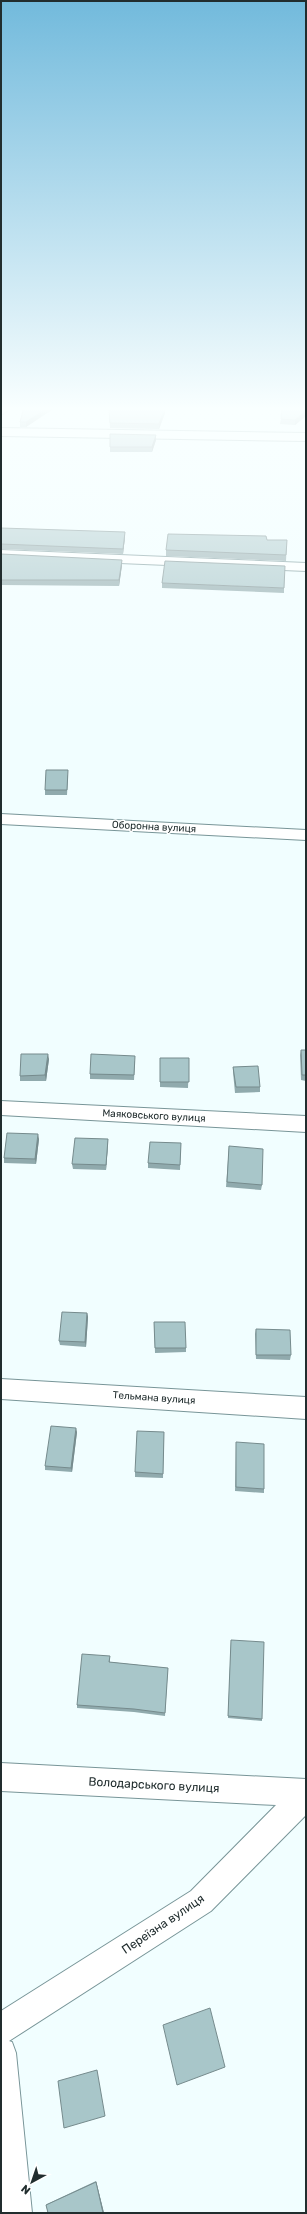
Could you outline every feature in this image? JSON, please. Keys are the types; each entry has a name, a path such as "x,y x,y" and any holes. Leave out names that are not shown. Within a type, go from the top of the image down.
{"street":[{"path":"1,554 306,567"},
{"name":"Оборонна вулиця","path":"1,819 306,835"},
{"name":"Маяковського вулиця","path":"1,1108 306,1124"},
{"name":"Тельмана вулиця","path":"1,1389 306,1408"},
{"name":"Володарського вулиця","path":"1,1777 306,1794"},
{"name":"Переїзна вулиця","path":"1,2029 201,1901 306,1794"},
{"path":"1,2053 16,2213"}],"building":[{"path":"1,528 125,532 123,549 1,544"},
{"path":"168,534 266,536 267,540 287,540 286,555 166,550"},
{"path":"1,554 122,560 119,580 1,580"},
{"path":"165,561 285,566 284,588 162,583"},
{"path":"46,770 68,770 67,790 45,790"},
{"path":"301,1050 306,1050 306,1075 302,1075"},
{"path":"21,1054 48,1054 45,1075 20,1076"},
{"path":"91,1054 135,1056 134,1075 90,1074"},
{"path":"160,1058 189,1058 189,1082 160,1082"},
{"path":"258,1066 260,1087 236,1087 233,1067"},
{"path":"7,1133 38,1134 35,1159 4,1158"},
{"path":"75,1138 108,1139 106,1165 72,1164"},
{"path":"150,1142 181,1143 180,1165 148,1163"},
{"path":"229,1146 263,1149 262,1185 227,1182"},
{"path":"62,1312 87,1313 85,1342 59,1341"},
{"path":"154,1322 185,1322 186,1348 155,1348"},
{"path":"256,1329 290,1330 291,1355 256,1355"},
{"path":"51,1426 76,1428 71,1468 45,1466"},
{"path":"137,1431 164,1432 163,1474 135,1472"},
{"path":"236,1442 264,1444 264,1489 236,1487"},
{"path":"231,1640 264,1642 262,1719 228,1716"},
{"path":"82,1654 110,1656 109,1662 168,1668 165,1713 77,1705"},
{"path":"210,2008 225,2067 177,2085 163,2025"},
{"path":"97,2070 105,2116 64,2128 58,2081"},
{"path":"96,2182 103,2213 48,2213 46,2205"}]}
